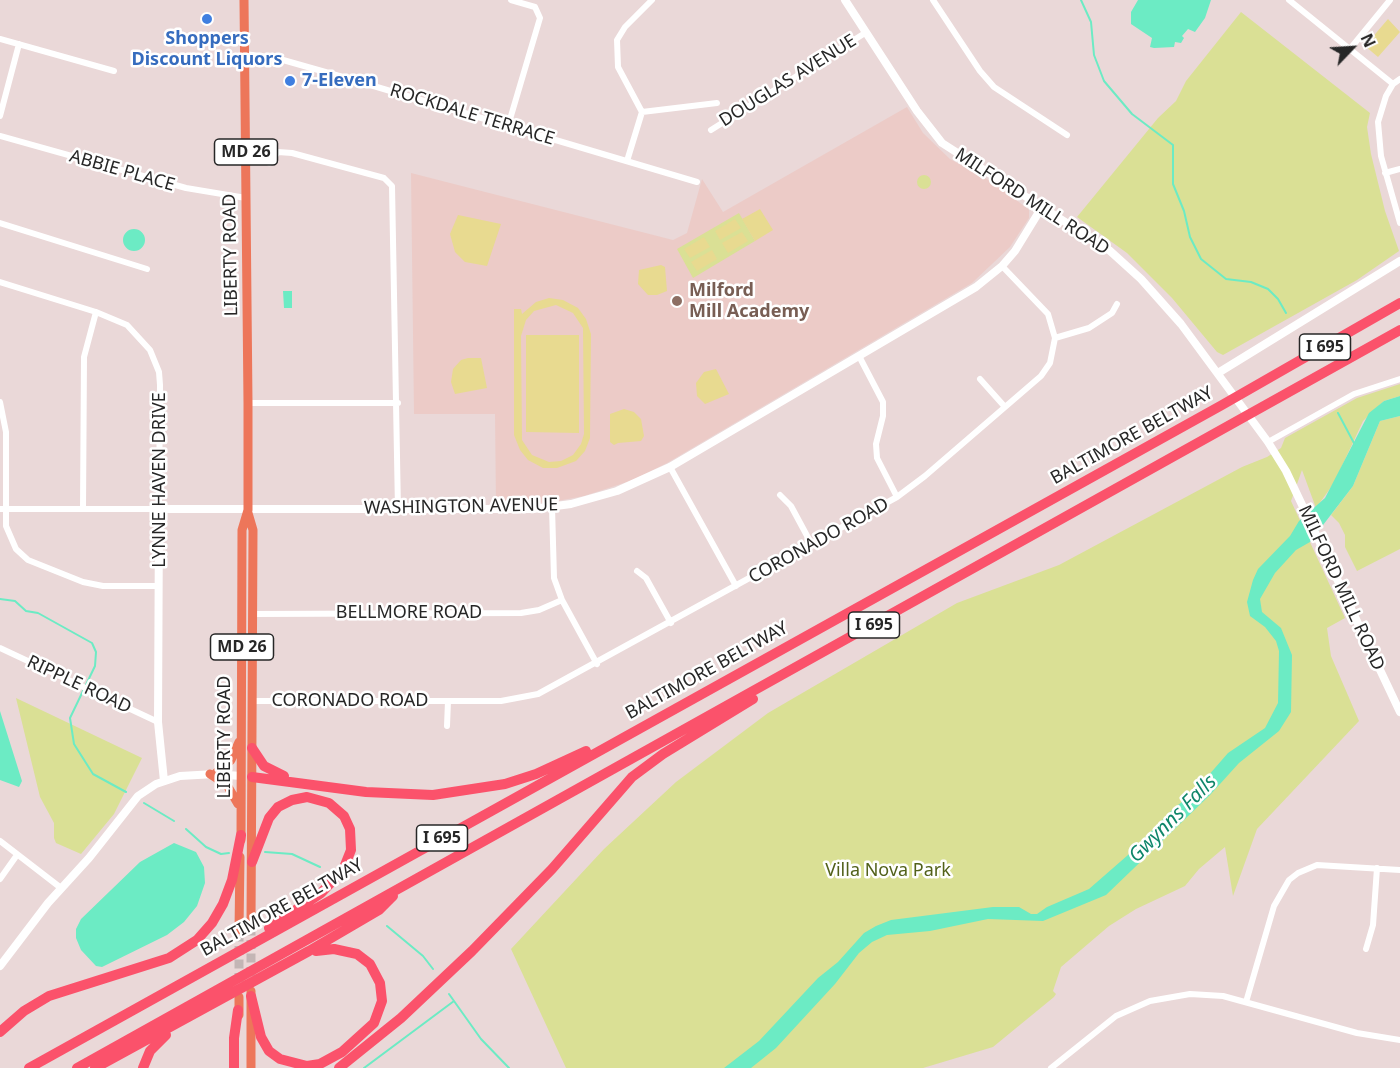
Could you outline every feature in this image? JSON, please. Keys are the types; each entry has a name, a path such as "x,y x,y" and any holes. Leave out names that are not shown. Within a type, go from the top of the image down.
{"highway":[{"name":"BALTIMORE BELTWAY","path":"29,1068 219,962 273,929 1222,405 1400,303"},
{"name":"I 695","path":"76,1068 1400,330"},
{"path":"339,1068 401,1018 465,958 552,869 632,777 663,754 863,630"},
{"path":"246,777 409,796 462,793 523,779 574,755 612,742"},
{"path":"252,748 269,770 299,782"},
{"path":"252,862 269,818 278,807 292,800 307,797 329,803 344,816 350,829 351,850 343,870 321,893 273,929"},
{"path":"0,1032 24,1011 49,996 169,958 197,940 212,923 223,904 232,880 241,835"},
{"path":"95,1068 273,972 379,910 404,885"},
{"path":"250,993 261,1036 269,1051 280,1059 307,1066 320,1064 342,1052 374,1023 381,1001 380,984 370,964 357,954 334,949 309,951"},
{"path":"234,1068 234,1038 238,1010"},
{"path":"143,1068 147,1056 155,1045 190,1017"}],"main road":[{"name":"LIBERTY ROAD","path":"239,930 241,809 252,748 253,614 253,530 248,510 244,0"},
{"name":"MILFORD MILL ROAD","path":"845,0 917,111 942,143 1098,243 1127,266 1181,324 1268,442 1286,471 1400,712"},
{"name":"WASHINGTON AVENUE","path":"159,509 507,510 552,507 617,491 670,467 976,288 1002,266 1042,207"},
{"path":"1218,373 1400,261"},
{"name":"LYNNE HAVEN DRIVE","path":"159,509 158,722 164,781"},
{"name":"LIBERTY ROAD","path":"248,510 242,530 241,737 252,862 251,924"},
{"path":"212,774 231,760 241,737"},
{"path":"212,774 227,785 241,809"},
{"path":"0,966 133,801 164,781 212,774 246,777"},
{"path":"250,993 251,1068"},
{"path":"239,997 239,1068"}],"street":[{"path":"508,126 540,18 535,7 511,0"},
{"path":"627,160 642,112 618,68 616,48 620,33 652,0"},
{"path":"933,0 986,79 1010,100 1067,135"},
{"path":"1289,0 1393,84"},
{"path":"1350,49 1390,0"},
{"name":"DOUGLAS AVENUE","path":"711,130 865,33"},
{"path":"0,39 114,71"},
{"path":"0,116 19,44"},
{"name":"ROCKDALE TERRACE","path":"244,54 274,58 697,182"},
{"path":"1400,79 1393,84 1381,108 1378,122 1385,173 1400,223"},
{"path":"642,112 717,103"},
{"name":"ABBIE PLACE","path":"0,136 177,186 246,198"},
{"path":"269,164 278,152 292,153 384,178 392,186 394,376 398,404 398,510"},
{"path":"1385,173 1400,168"},
{"path":"0,223 147,269"},
{"path":"1002,266 1043,307 1051,322 1055,338 1089,328 1107,317 1117,304"},
{"name":"LYNNE HAVEN DRIVE","path":"0,282 116,319 136,332 150,350 159,372 159,509"},
{"path":"83,509 83,365 96,312"},
{"name":"CORONADO ROAD","path":"252,701 447,701 525,698 548,691 897,497 925,476 1046,370 1053,356 1055,338"},
{"path":"859,356 883,402 883,416 876,444 877,458 897,497"},
{"path":"980,379 1005,407"},
{"path":"1268,442 1354,394 1400,379"},
{"path":"0,402 6,432 3,509 8,536 16,549 28,560 72,579 93,585 159,586"},
{"path":"248,403 398,404"},
{"path":"670,467 736,586"},
{"path":"780,495 791,506 812,544"},
{"path":"552,507 553,567 562,600 597,664"},
{"name":"WASHINGTON AVENUE","path":"3,509 159,509"},
{"path":"637,571 646,578 671,623"},
{"name":"BELLMORE ROAD","path":"253,614 521,613 539,610 562,600"},
{"name":"RIPPLE ROAD","path":"0,648 158,722"},
{"name":"CORONADO ROAD","path":"447,701 447,726"},
{"path":"0,842 62,888"},
{"path":"0,879 17,855"},
{"path":"1246,1002 1274,906 1290,879 1298,873 1317,866 1400,870"},
{"path":"1366,949 1373,925 1377,868"},
{"path":"1051,1068 1116,1016 1150,1001 1190,994 1223,996 1357,1033 1400,1041"}],"shaded area":[{"path":"1388,19 1400,32 1378,57 1365,46"},
{"name":"Milford Mill Academy","path":"907,107 923,133 950,159 996,184 1029,210 1029,218 1010,247 972,283 667,463 633,480 584,496 552,502 496,505 495,414 414,414 411,173 673,240 687,233 702,179 723,212"},
{"path":"760,209 773,230 755,241 742,219"},
{"path":"458,215 501,224 487,266 465,262 455,252 450,234"},
{"path":"735,219 741,228 720,240 715,231"},
{"path":"742,232 748,241 728,253 722,243"},
{"path":"704,237 710,247 690,258 684,249"},
{"path":"712,250 717,259 697,271 691,262"},
{"path":"661,265 665,267 667,291 657,295 648,295 638,284 639,270"},
{"path":"549,298 563,300 578,308 586,319 591,334 590,438 585,451 576,461 557,468 543,468 528,460 520,450 514,435 514,309 521,309 522,314 536,302","holes":["556,305 573,313 583,328 584,434 581,444 573,455 561,461 549,462 532,455 522,440 521,336 526,320 534,311"]},
{"path":"526,335 579,335 579,433 526,432"},
{"path":"481,358 487,388 455,394 451,382 453,369 461,360"},
{"path":"716,369 729,394 705,404 697,396 696,383 704,372"},
{"path":"624,409 634,412 641,419 644,436 641,441 614,445 610,442 610,414"}],"green space":[{"path":"1241,12 1370,113 1367,127 1371,154 1385,211 1399,251 1357,280 1223,355 1217,352 1172,298 1127,253 1077,217 1158,118 1176,101 1186,81"},
{"path":"924,175 929,177 931,182 929,187 924,189 919,187 917,182 919,177"},
{"path":"739,213 755,241 693,278 677,249"},
{"name":"Villa Nova Park","path":"1400,384 1400,396 1384,401 1363,421 1334,483 1316,508 1302,470 1291,501 1345,618 1327,628 1331,656 1359,721 1257,829 1233,896 1225,847 1199,869 1185,886 1136,909 1109,926 1061,967 1053,991 1056,994 1054,997 993,1047 923,1068 566,1068 511,949 604,849 676,782 768,713 957,603 1059,565 1242,467 1267,457 1281,448 1285,438 1357,398"},
{"path":"1400,416 1400,549 1357,571 1345,547 1345,535 1339,523 1331,515 1353,486 1380,421"},
{"path":"16,698 142,758 114,814 81,854 56,843 54,823 40,797"}],"water":[{"path":"1138,0 1211,0 1205,18 1195,32 1188,29 1182,36 1184,38 1181,43 1175,42 1174,47 1154,48 1150,47 1152,38 1131,24 1131,12"},
{"path":"134,229 142,232 145,240 142,248 134,251 126,248 123,240 126,232"},
{"path":"283,291 292,291 292,308 284,308"},
{"name":"Gwynns Falls","path":"1400,396 1400,416 1380,421 1353,486 1310,542 1296,550 1275,573 1260,599 1262,612 1281,628 1292,655 1291,712 1279,731 1239,763 1210,795 1106,895 1043,921 988,919 930,931 887,935 872,942 859,953 835,984 776,1048 751,1068 724,1068 759,1041 818,978 838,962 864,933 876,926 891,920 993,907 1019,907 1031,914 1037,914 1047,907 1089,889 1194,792 1228,753 1265,728 1278,703 1279,651 1276,641 1265,627 1250,616 1247,602 1253,580 1258,569 1290,536 1299,521 1325,498 1369,413 1384,401"},
{"path":"0,711 22,781 19,787 0,780"},
{"path":"174,843 196,852 204,867 205,883 197,906 184,922 167,935 102,967 96,966 81,950 76,938 76,929 81,919 140,862"}],"waterway":[{"path":"1081,0 1091,22 1094,55 1104,81 1132,114 1173,145 1173,184 1184,211 1190,237 1201,259 1226,279 1251,282 1268,289 1278,299 1286,313"},
{"path":"1338,413 1355,445"},
{"path":"0,599 15,601 26,611 38,613 92,643 96,652 95,666 70,718 74,744 93,774 126,792"},
{"path":"144,803 174,821"},
{"path":"186,829 206,847 221,854 229,853"},
{"path":"265,852 292,854 320,867"},
{"path":"387,926 423,956 433,969"},
{"path":"449,994 481,1039 509,1068"},
{"path":"364,1068 454,1001"}],"tunnel":[{"path":"251,924 251,976"},
{"path":"239,930 239,982"}],"place":[{"name":"Shoppers Discount Liquors","path":"207,19"},
{"name":"7-Eleven","path":"290,81"},
{"name":"Milford Mill Academy","path":"677,301"}]}
